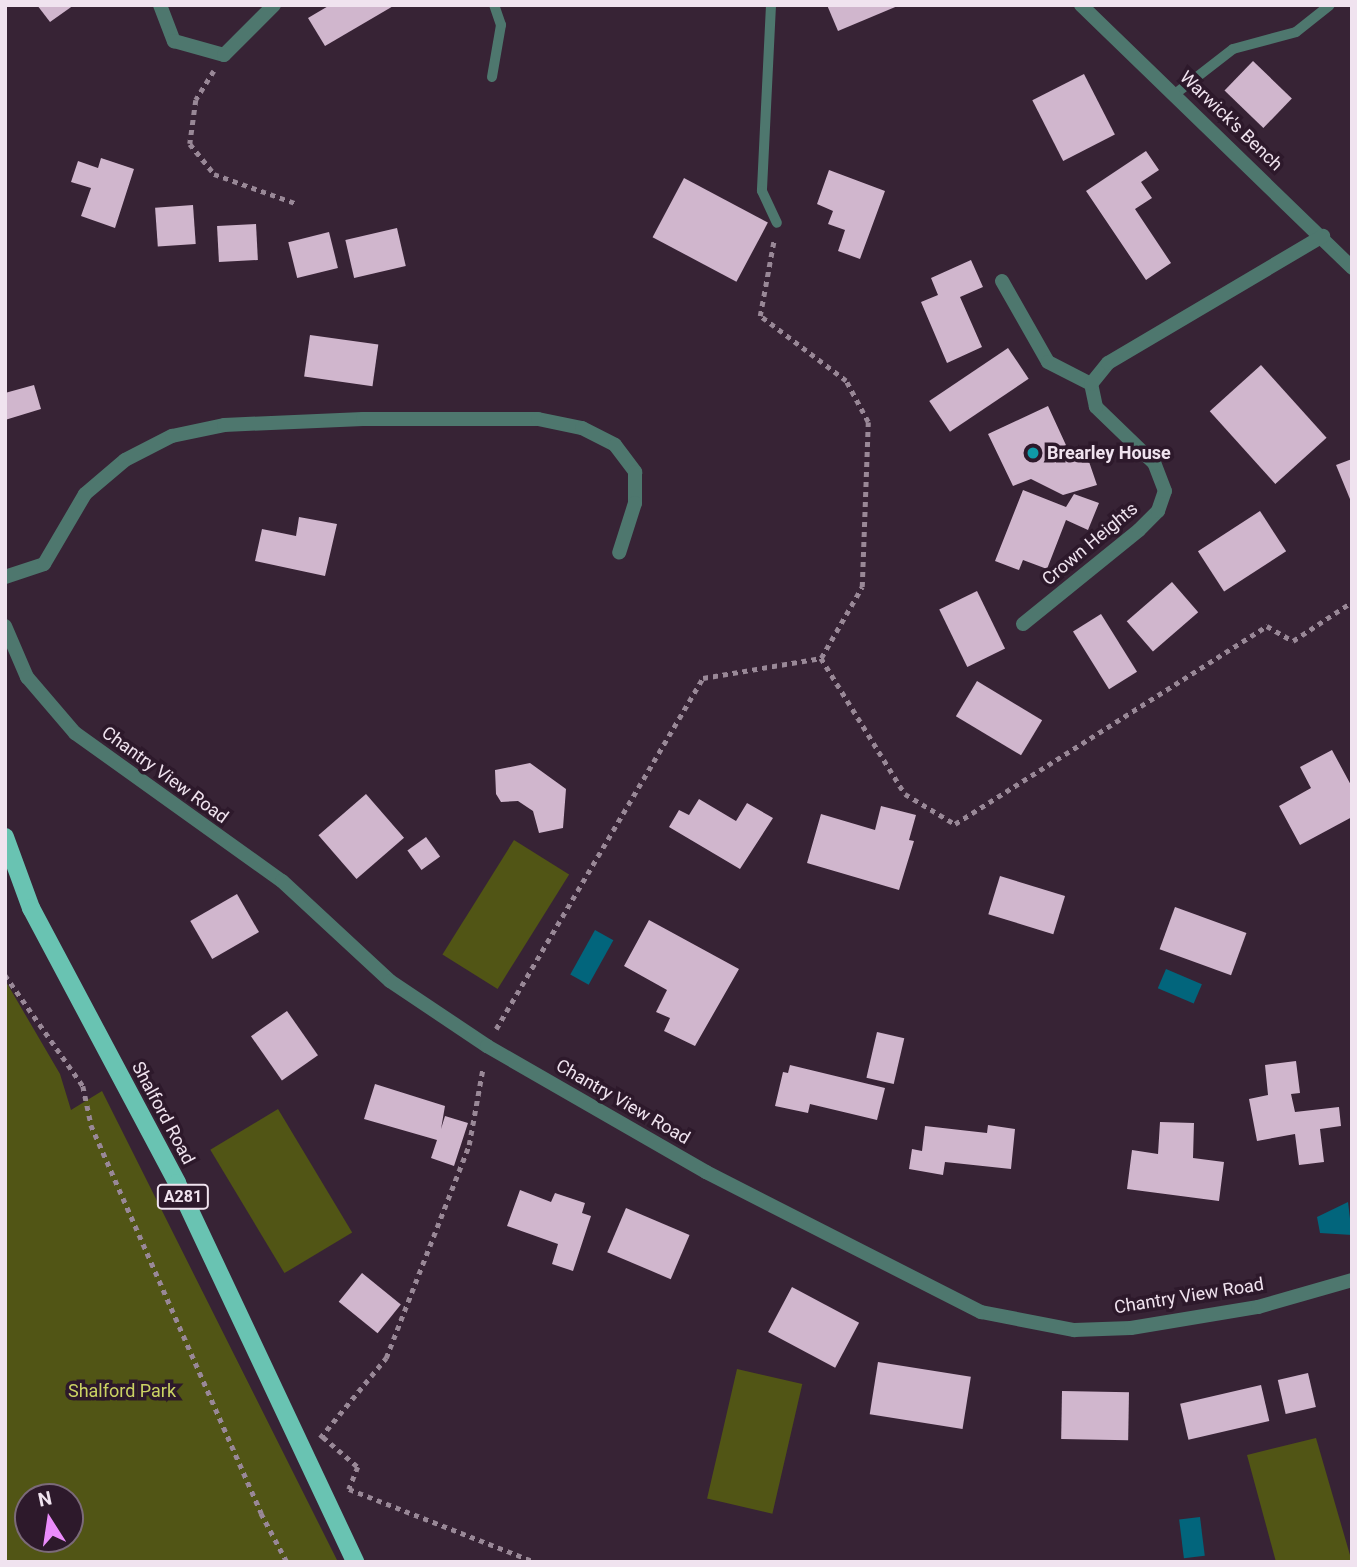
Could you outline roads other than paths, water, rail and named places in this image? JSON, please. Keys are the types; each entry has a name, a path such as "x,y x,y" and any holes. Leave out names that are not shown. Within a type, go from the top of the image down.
{"main road":[{"name":"Shalford Road","path":"5,837 42,930 177,1183 355,1562"}],"street":[{"path":"160,5 174,41 224,55 274,5"},
{"name":"Warwick's Bench","path":"1081,5 1323,236 1352,268"},
{"path":"1002,281 1048,362 1091,384 1108,363 1323,236"},
{"name":"Crown Heights","path":"1023,624 1139,530 1158,511 1165,491 1154,463 1096,407 1091,384"},
{"path":"5,577 44,564 85,494 125,460 172,436 224,425 349,419 494,416 582,428 615,445 635,472 635,503 619,553"},
{"name":"Chantry View Road","path":"5,626 27,677 75,733 282,881 383,976 487,1046 706,1172 981,1312 1074,1330 1131,1328 1258,1307 1352,1280"}],"lane":[{"path":"492,77 501,25 494,5"},
{"path":"771,5 762,191 777,223"},
{"path":"1175,94 1233,49 1296,32 1330,5"}],"water":[{"path":"595,930 613,940 589,985 570,975"},
{"path":"1166,969 1202,984 1194,1004 1158,988"},
{"path":"1348,1202 1352,1235 1320,1233 1317,1217"},
{"path":"1200,1517 1205,1556 1184,1558 1179,1520"}],"place":[{"name":"Brearley House","path":"1033,453"}],"park label":[{"name":"Shalford Park","path":"122,1391"}]}
